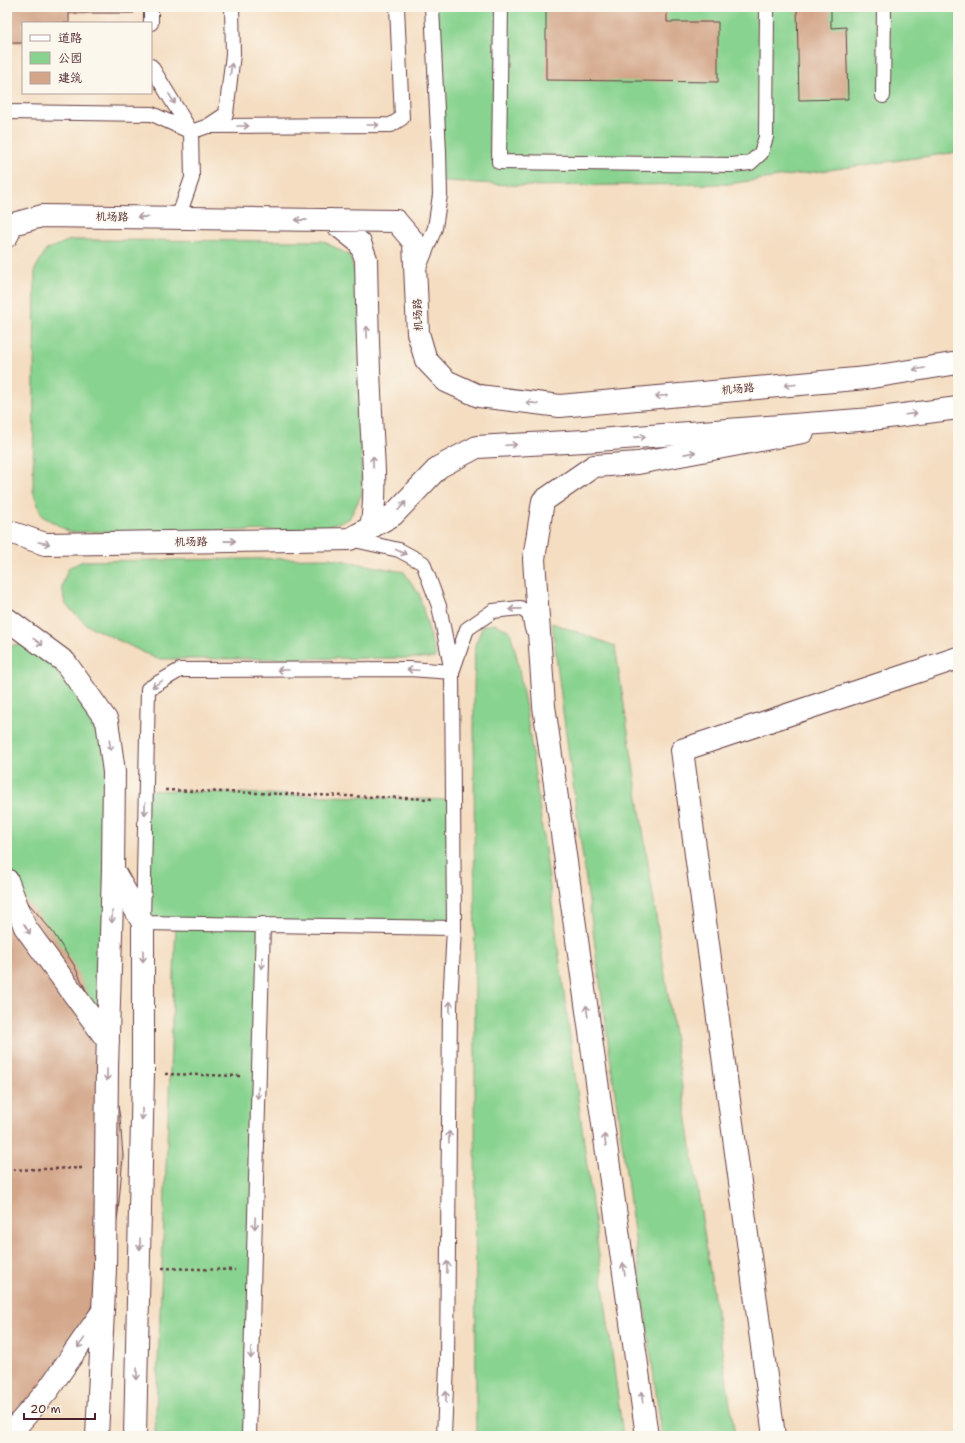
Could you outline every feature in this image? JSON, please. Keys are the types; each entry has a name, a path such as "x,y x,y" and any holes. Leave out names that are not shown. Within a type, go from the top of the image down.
{"main road":[{"name":"机场路","path":"7,236 13,224 42,216 396,221 414,242 418,333 426,360 446,381 479,396 560,406 866,378 958,363"},
{"path":"331,220 360,243 366,259 368,366 374,493 373,519 371,528"},
{"name":"机场路","path":"7,531 45,544 350,539 393,515 439,467 477,447 585,441 872,419 958,408"},
{"name":"机场路","path":"647,1436 544,706 534,559 543,501 594,466 638,463 872,419"},
{"path":"7,619 65,662 107,721 114,772 103,1311 97,1436"},
{"path":"774,1436 682,750 958,658"},
{"path":"113,869 143,923 143,1074 140,1268 135,1436"},
{"path":"7,880 25,927 108,1041"},
{"path":"8,1436 48,1390 103,1311"}],"lane":[{"path":"151,7 151,22"},
{"path":"7,112 152,114 191,132 208,126 226,114 233,54 232,7"},
{"path":"208,126 391,125 402,118 397,7"},
{"path":"416,276 435,228 440,195 432,7"},
{"path":"501,7 499,162 732,165 750,163 761,153 766,136 767,7"},
{"path":"882,96 884,7"},
{"path":"152,68 191,132 192,178 178,218"},
{"path":"350,539 399,550 423,563 438,606 452,672 454,928 450,1006 447,1364 444,1436"},
{"path":"452,672 466,629 493,611 520,608 529,614 544,706"},
{"path":"452,672 410,670 180,670 148,689 143,923 454,928"},
{"path":"248,1436 263,924"}],"path":[{"path":"146,790 452,800"},
{"path":"143,1074 259,1076"},
{"path":"7,1170 106,1168"},
{"path":"140,1268 253,1270"}],"green space":[{"path":"430,7 958,7 958,152 728,184 525,186 432,180"},
{"path":"70,240 323,241 349,255 359,285 362,494 349,519 316,530 70,532 42,516 33,491 35,269 46,250"},
{"path":"329,558 404,572 419,594 436,658 157,659 87,625 65,604 62,586 68,568 83,561"},
{"path":"552,623 615,646 735,1436 662,1436"},
{"path":"495,624 510,631 517,658 528,722 623,1436 476,1436 475,645 483,626"},
{"path":"12,645 42,645 107,721 108,1041 7,880 7,648"},
{"path":"146,790 452,800 454,928 264,924 248,1436 155,1436 176,924 143,923"}],"building":[{"path":"7,7 135,7 134,13 69,13 69,22 22,22 22,43 7,43"},
{"path":"546,7 667,7 667,22 718,22 718,82 546,80"},
{"path":"797,7 831,7 831,28 846,27 848,99 799,100"},
{"path":"7,878 52,931 74,965 97,1014 113,1075 120,1118 123,1156 118,1213 109,1262 86,1320 7,1435"}]}
